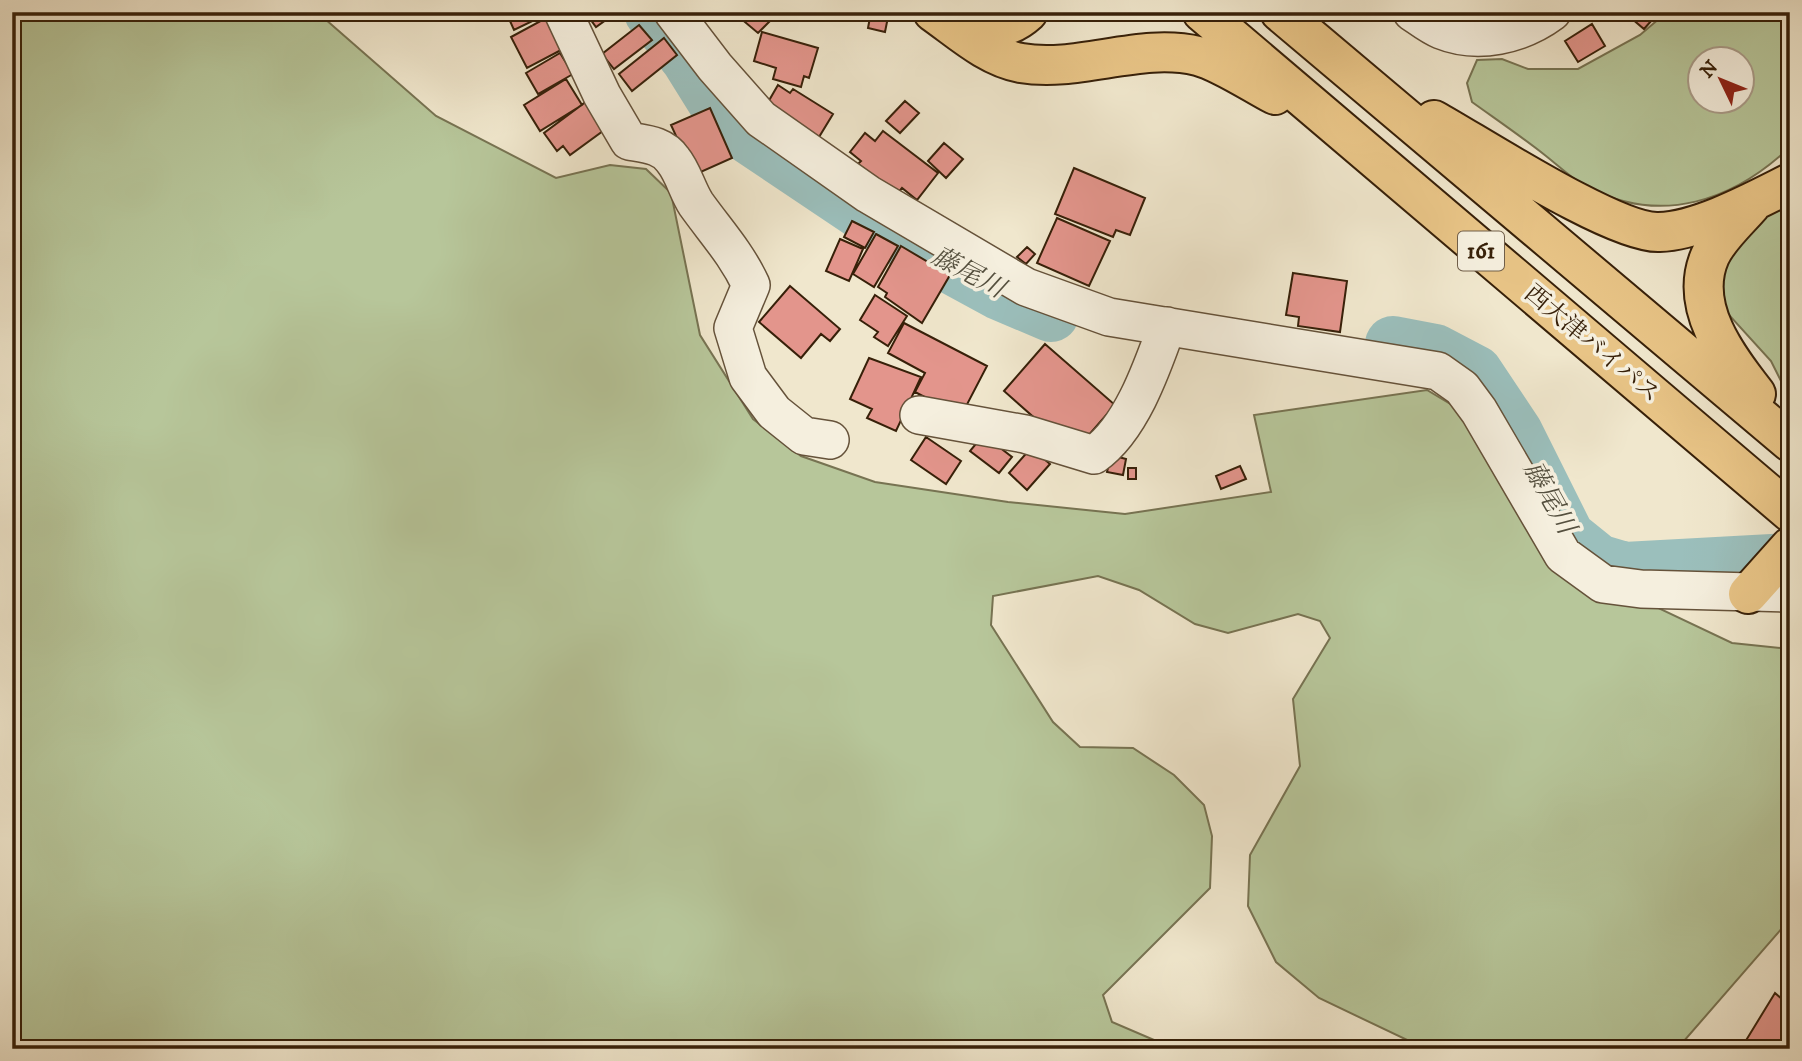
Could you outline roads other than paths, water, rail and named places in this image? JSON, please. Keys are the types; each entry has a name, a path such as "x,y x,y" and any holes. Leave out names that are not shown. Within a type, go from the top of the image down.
{"highway":[{"path":"933,12 987,51 1021,63 1063,63 1154,53 1199,56 1326,121"},
{"path":"950,12 973,26 997,28 1019,20 1028,12"},
{"name":"西大津バイパス","path":"1202,12 1326,121 1776,500"},
{"name":"161","path":"1280,12 1790,439"},
{"path":"1347,70 1614,220 1658,233 1691,226 1790,183"},
{"path":"1755,200 1710,256 1702,292 1716,337 1735,367 1790,439"},
{"path":"1765,590 1790,547"}],"street":[{"path":"563,12 602,95 629,141 656,145 673,159 695,203 727,241 743,267 751,285 733,328 748,377 774,412 803,436 830,440"},
{"path":"673,12 715,67 761,119 868,194 933,248 1026,287 1163,338 1438,371 1462,388 1479,411 1563,555 1603,584 1641,589 1765,590"},
{"path":"1412,12 1441,30 1470,36 1511,34 1552,12"},
{"path":"919,415 1025,434 1094,455 1108,445 1144,386 1163,338"}],"waterway":[{"name":"藤尾川","path":"652,12 689,59 717,104 740,130 907,242 999,292 1051,314"},
{"name":"藤尾川","path":"1393,344 1435,352 1475,373 1515,433 1567,537 1598,562 1625,570 1790,561"}]}
